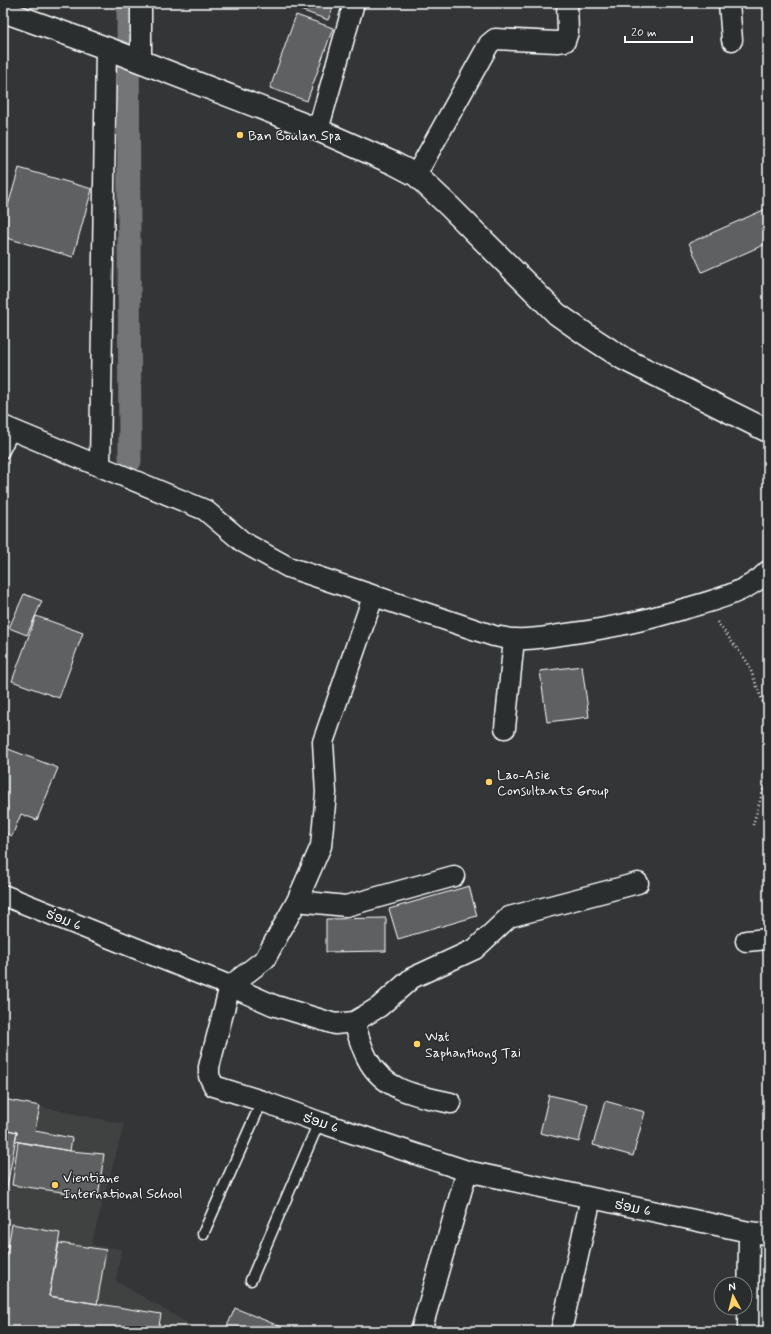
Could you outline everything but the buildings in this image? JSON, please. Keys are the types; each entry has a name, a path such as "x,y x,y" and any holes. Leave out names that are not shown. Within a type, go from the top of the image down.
{"street":[{"path":"141,3 141,62"},
{"path":"318,130 354,3"},
{"path":"416,176 489,44 495,39 557,42 565,41 568,32 567,3"},
{"path":"729,3 732,40"},
{"path":"3,11 106,48 318,130 393,163 416,176 450,207 557,314 624,359 768,431"},
{"path":"100,465 106,48"},
{"path":"9,429 100,465 205,510 243,542 288,568 494,636 514,639 595,631 655,617 704,604 740,590 764,576 768,571"},
{"path":"373,597 323,742 326,793 322,846 297,901 264,959 230,986 273,1005 335,1024 354,1022 379,1007 412,978 476,949 509,917 638,883"},
{"path":"505,728 514,639"},
{"path":"297,901 346,906 454,876"},
{"name":"ຮ່ອມ 6","path":"3,895 230,986 209,1068 209,1076 214,1086 467,1171 759,1233"},
{"path":"746,942 768,939"},
{"path":"354,1022 367,1059 381,1077 394,1087 416,1095 451,1103"},
{"path":"421,1331 467,1171"},
{"path":"561,1331 591,1198"},
{"path":"748,1331 759,1233"}],"lane":[{"path":"3,454 9,429"},
{"path":"203,1234 262,1101"},
{"path":"251,1280 318,1122"}],"path":[{"path":"704,604 748,663 768,716"},
{"path":"753,825 768,773"}],"shaded area":[{"name":"Vientiane International School","path":"3,1099 124,1124 91,1245 121,1249 116,1281 201,1331 3,1331"}],"waterway":[{"path":"128,3 130,461"}],"place":[{"name":"Ban Boulan Spa","path":"240,135"},
{"name":"Lao-Asie Consultants Group","path":"489,782"},
{"name":"Wat Saphanthong Tai","path":"417,1044"},
{"name":"Vientiane International School","path":"55,1185"}]}
